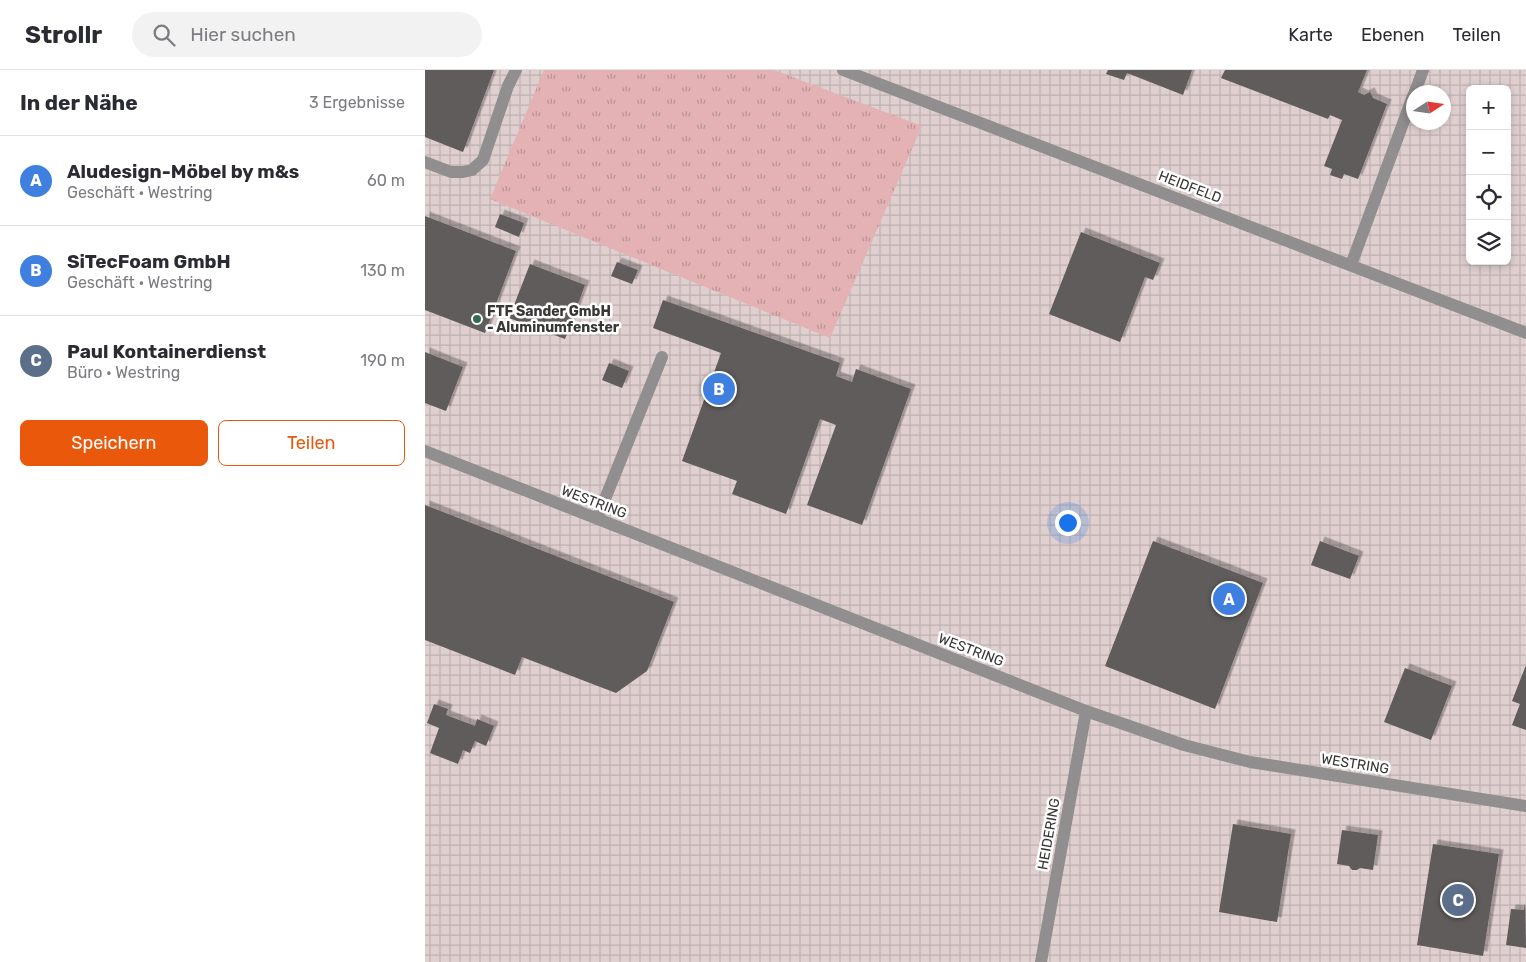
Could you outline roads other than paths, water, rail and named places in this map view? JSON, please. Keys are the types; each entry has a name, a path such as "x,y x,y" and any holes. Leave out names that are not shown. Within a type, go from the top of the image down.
{"street":[{"path":"425,162 451,172 463,172 472,170 483,160 508,86 516,70"},
{"name":"HEIDFELD","path":"843,70 871,75 1351,266 1526,333"},
{"path":"1417,85 1423,70"},
{"path":"1351,266 1406,116"},
{"path":"597,519 662,357"},
{"name":"WESTRING","path":"425,451 1086,711 1184,745 1250,762 1526,806"},
{"name":"HEIDERING","path":"1041,962 1086,711"}],"place":[{"name":"FTF Sander GmbH - Aluminumfenster","path":"477,319"},
{"name":"SiTecFoam GmbH","path":"719,389"},
{"name":"Aludesign-Möbel by m&s","path":"1229,599"},
{"name":"Paul Kontainerdienst","path":"1458,900"}]}
